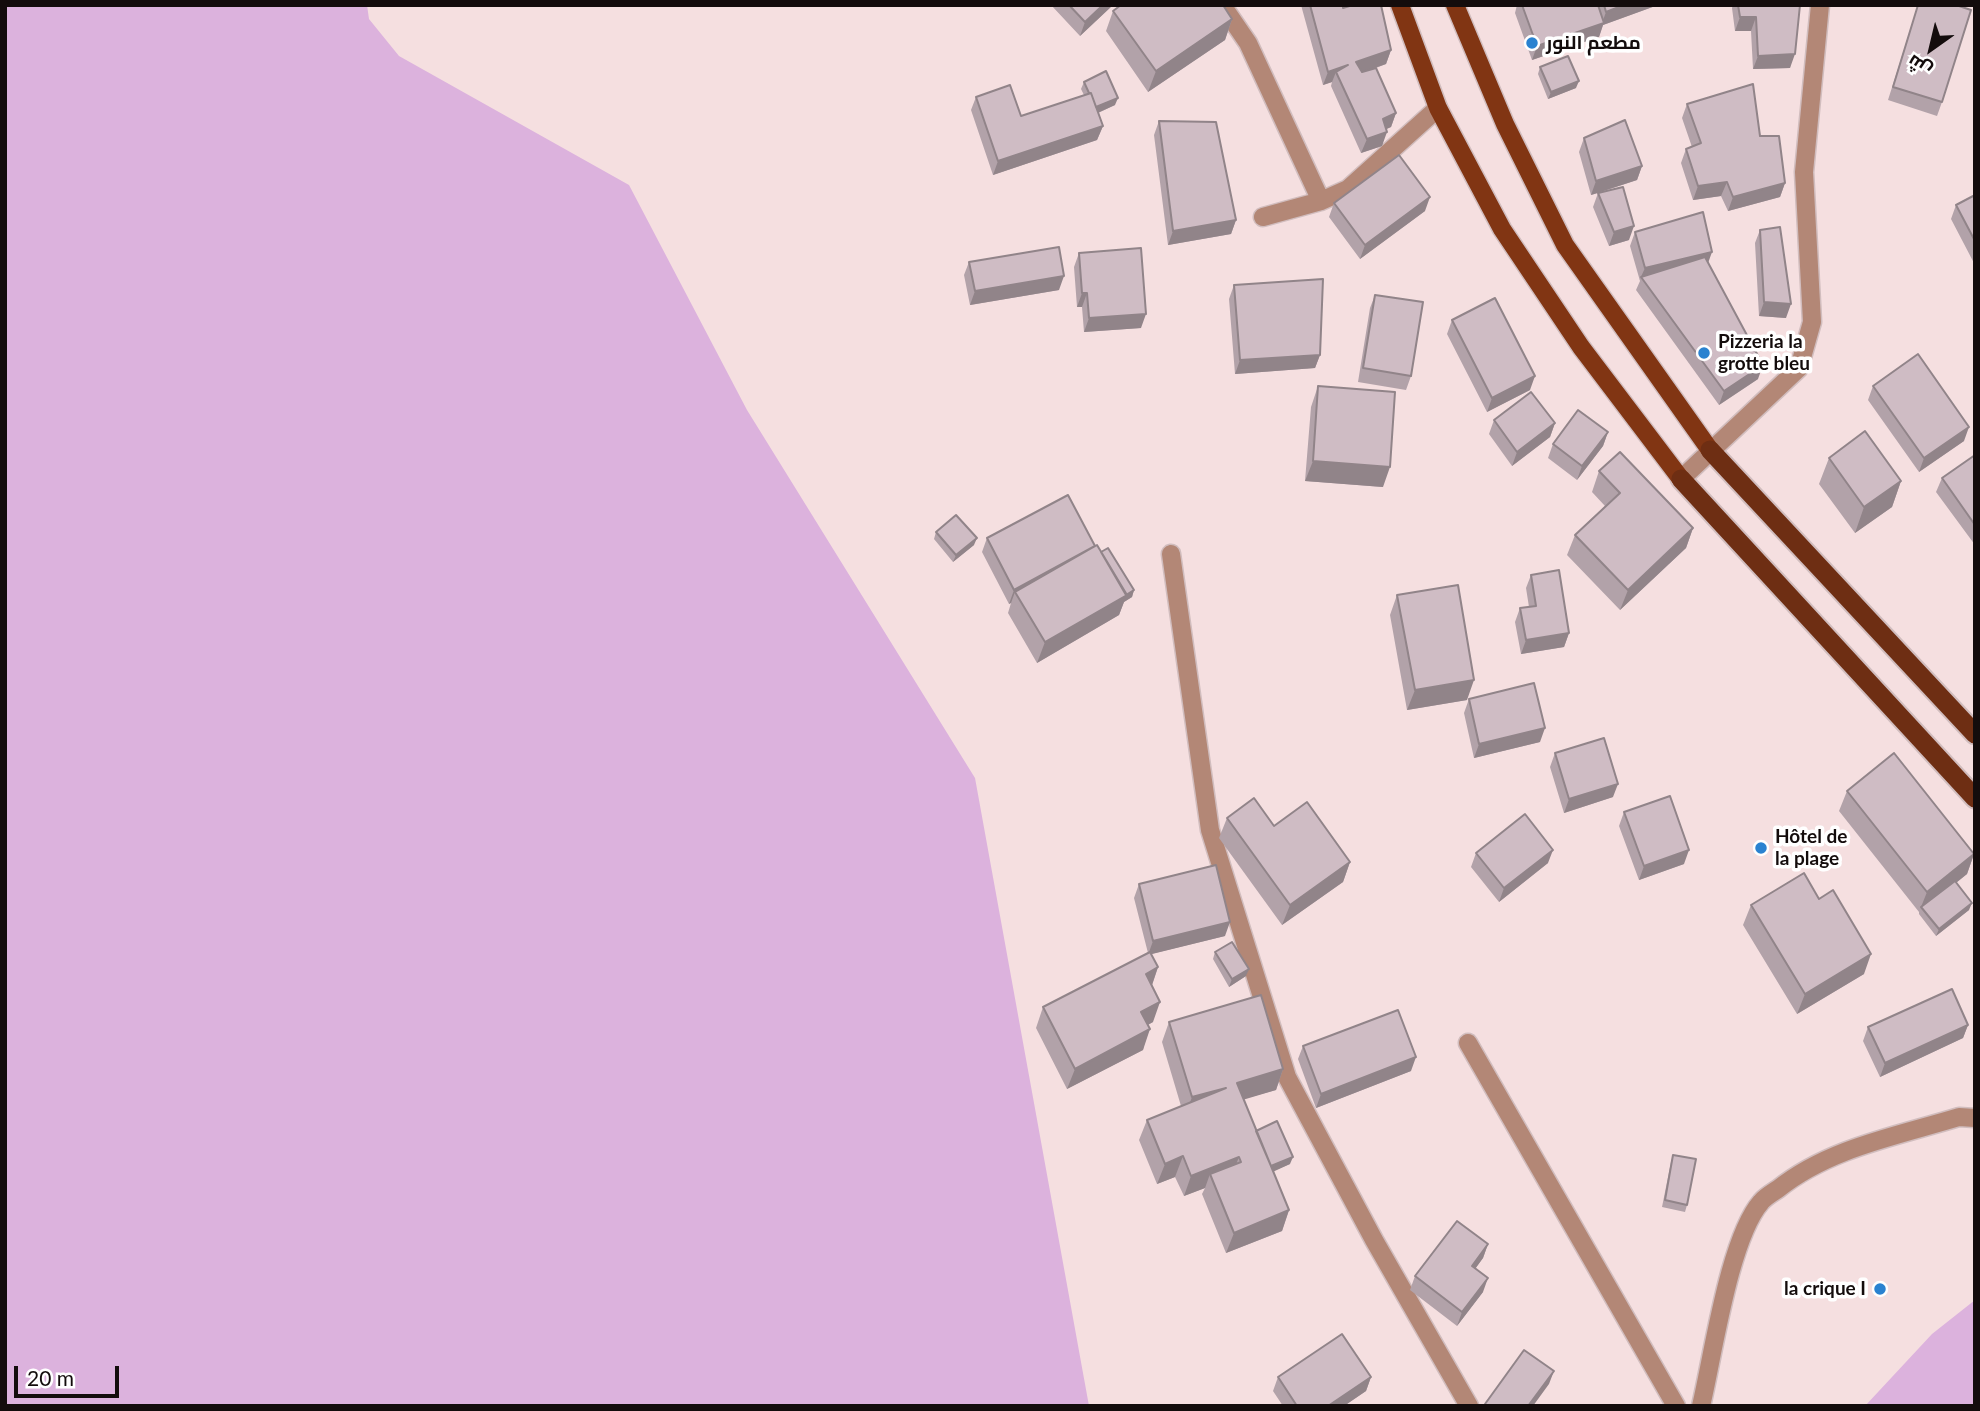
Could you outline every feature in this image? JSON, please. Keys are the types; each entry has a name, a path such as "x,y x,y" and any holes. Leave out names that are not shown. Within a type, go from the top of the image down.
{"highway":[{"path":"1710,450 1975,734"},
{"path":"1681,479 1975,798"}],"main road":[{"path":"1400,5 1438,108 1502,229 1581,347 1681,479"},
{"path":"1455,5 1505,124 1565,245 1710,450"}],"street":[{"path":"1222,5 1248,43 1321,201"},
{"path":"1681,479 1799,368 1812,322 1804,172 1820,5"},
{"path":"1263,217 1321,201 1348,189 1438,108"},
{"path":"1171,554 1210,830 1287,1077 1374,1240 1469,1406"},
{"path":"1468,1043 1676,1406"},
{"path":"1701,1406 1741,1238 1761,1203 1799,1172 1837,1154 1959,1117 1975,1118"}],"shaded area":[{"path":"5,5 367,5 369,19 399,56 629,185 747,410 975,778 1089,1406 5,1406"},
{"path":"1975,1300 1975,1406 1865,1406 1932,1334"}],"building":[{"path":"1069,5 1103,5 1085,22"},
{"path":"1121,5 1223,5 1232,19 1156,71 1113,11"},
{"path":"1310,5 1343,5 1343,8 1353,5 1381,5 1391,50 1356,62 1362,72 1376,68 1396,113 1383,119 1387,132 1367,139 1336,72 1348,65 1328,72"},
{"path":"1522,5 1598,5 1604,23 1537,46"},
{"path":"1604,5 1624,5 1606,12"},
{"path":"1738,5 1800,5 1795,54 1758,56 1756,17 1740,17"},
{"path":"1918,5 1956,5 1971,10 1942,102 1893,87"},
{"path":"1568,56 1579,81 1551,92 1540,67"},
{"path":"1106,71 1118,98 1096,107 1084,82"},
{"path":"1753,84 1760,136 1779,136 1785,183 1733,197 1727,182 1698,186 1686,149 1701,143 1687,104"},
{"path":"1010,85 1021,116 1091,93 1103,126 998,161 976,97"},
{"path":"1625,120 1642,166 1596,181 1584,138"},
{"path":"1159,121 1216,122 1236,220 1173,231"},
{"path":"1399,155 1430,197 1365,245 1334,203"},
{"path":"1623,187 1634,226 1614,232 1598,193"},
{"path":"1975,195 1975,241 1956,205"},
{"path":"1703,212 1712,252 1645,268 1635,232"},
{"path":"1780,227 1791,304 1764,302 1760,230"},
{"path":"1059,247 1064,276 975,291 969,262"},
{"path":"1141,248 1146,314 1089,318 1087,293 1082,293 1079,253"},
{"path":"1705,257 1763,365 1724,391 1641,277"},
{"path":"1323,279 1320,355 1240,360 1234,285"},
{"path":"1375,295 1423,302 1411,376 1363,368"},
{"path":"1495,298 1535,376 1492,398 1452,320"},
{"path":"1918,354 1969,427 1924,458 1873,386"},
{"path":"1318,386 1395,392 1390,467 1313,461"},
{"path":"1531,392 1555,423 1517,452 1494,420"},
{"path":"1578,410 1608,432 1582,466 1553,444"},
{"path":"1865,431 1901,481 1864,507 1829,458"},
{"path":"1620,452 1693,528 1628,590 1575,535 1620,493 1599,471"},
{"path":"1975,455 1975,525 1942,478"},
{"path":"1068,495 1095,546 1014,590 987,538"},
{"path":"956,515 977,538 956,555 936,532"},
{"path":"1097,545 1127,595 1045,642 1015,592"},
{"path":"1108,548 1134,590 1126,595 1101,552"},
{"path":"1559,570 1569,633 1526,640 1520,608 1536,606 1531,575"},
{"path":"1458,585 1474,680 1415,690 1397,595"},
{"path":"1534,683 1545,728 1479,744 1469,699"},
{"path":"1604,738 1618,784 1569,799 1555,753"},
{"path":"1894,753 1974,854 1927,892 1847,791"},
{"path":"1670,796 1689,850 1644,866 1624,812"},
{"path":"1254,798 1274,826 1307,802 1350,862 1290,905 1227,818"},
{"path":"1525,814 1553,850 1504,888 1476,853"},
{"path":"1216,865 1230,922 1153,941 1139,884"},
{"path":"1804,873 1819,899 1833,890 1871,954 1805,994 1751,905"},
{"path":"1955,881 1972,903 1939,929 1921,907"},
{"path":"1232,942 1249,969 1232,979 1215,952"},
{"path":"1150,952 1158,967 1146,974 1160,1002 1141,1012 1150,1029 1075,1069 1043,1007"},
{"path":"1952,989 1968,1025 1885,1063 1868,1027"},
{"path":"1261,995 1283,1069 1237,1083 1289,1210 1234,1233 1210,1174 1241,1162 1239,1157 1191,1176 1183,1156 1165,1164 1147,1120 1226,1088 1192,1097 1169,1022"},
{"path":"1398,1010 1416,1057 1321,1094 1303,1046"},
{"path":"1277,1121 1293,1157 1271,1166 1256,1131"},
{"path":"1673,1155 1696,1159 1687,1205 1665,1200"},
{"path":"1457,1221 1488,1244 1472,1266 1488,1278 1462,1312 1415,1276"},
{"path":"1342,1334 1371,1377 1328,1406 1297,1406 1278,1377"},
{"path":"1524,1350 1554,1371 1528,1406 1485,1404"}],"place":[{"name":"مطعم النور","path":"1532,43"},
{"name":"Pizzeria la grotte bleu","path":"1704,353"},
{"name":"Hôtel de la plage","path":"1761,848"},
{"name":"la crique I","path":"1880,1289"}]}
